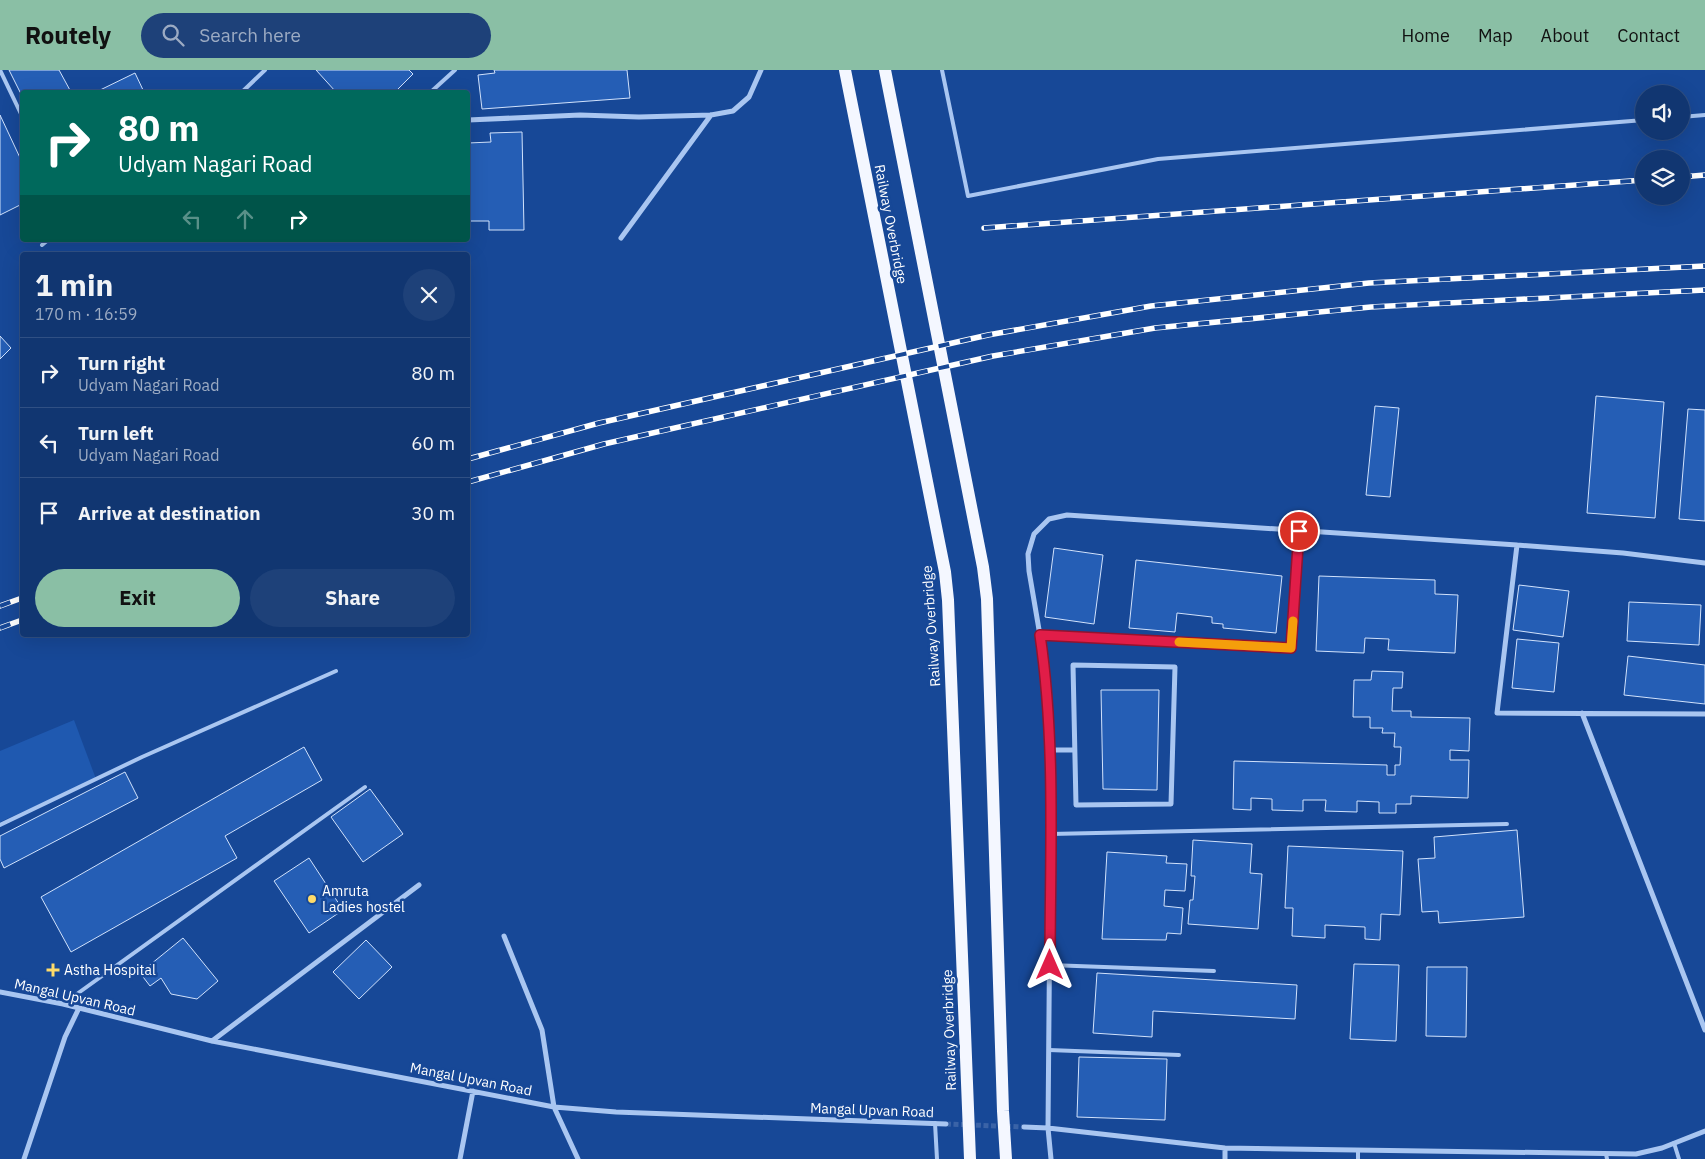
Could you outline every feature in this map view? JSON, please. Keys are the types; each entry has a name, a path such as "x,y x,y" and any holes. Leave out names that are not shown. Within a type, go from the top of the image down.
{"main road":[{"name":"Railway Overbridge","path":"845,70 948,600 970,1159"},
{"name":"Railway Overbridge","path":"885,70 983,568 987,599 1002,1112 1006,1159"}],"street":[{"path":"470,120 580,115 639,117 711,115 733,111 744,102 749,97 761,70"},
{"path":"621,238 711,115"},
{"path":"1051,1159 1048,1128 1051,782 1044,659 1029,571 1028,554 1034,534 1049,519 1067,516 1517,545 1623,553 1705,563"},
{"path":"1517,545 1497,713 1705,714"},
{"path":"1073,665 1175,667 1171,804 1076,805 1074,750 1073,665"},
{"path":"1582,713 1705,1030"},
{"path":"1049,750 1074,750"},
{"path":"212,1041 419,885"},
{"path":"504,936 542,1030 554,1107 578,1159"},
{"name":"Mangal Upvan Road","path":"0,992 63,1004 212,1041 554,1107 616,1112 946,1124"},
{"path":"24,1159 65,1037 79,1008"},
{"path":"460,1159 473,1091"},
{"path":"1024,1127 1225,1148 1536,1156 1636,1154 1674,1143 1705,1131"},
{"path":"1225,1148 1225,1159"}],"lane":[{"path":"0,70 20,112"},
{"path":"244,90 265,70"},
{"path":"433,90 455,70"},
{"path":"942,70 968,196 1158,159 1635,121"},
{"path":"1690,116 1705,115"},
{"path":"42,246 46,242"},
{"path":"1040,635 1291,648 1299,531"},
{"path":"0,825 142,757 336,671"},
{"path":"63,1004 365,787"},
{"path":"1050,834 1506,824"},
{"path":"1050,965 1214,971"},
{"path":"1049,1050 1179,1055"},
{"path":"935,1123 936,1159"},
{"path":"1674,1143 1679,1159"},
{"path":"1358,1150 1358,1159"}],"shaded area":[{"path":"74,720 96,779 0,822 0,751"}],"building":[{"path":"9,70 59,70 70,90 20,90 20,92"},
{"path":"316,70 409,70 413,74 397,90 334,90"},
{"path":"494,70 627,70 630,98 482,109 478,75 495,73"},
{"path":"135,73 143,90 100,90"},
{"path":"0,115 20,158 20,205 0,215"},
{"path":"522,132 524,230 489,230 489,221 470,221 470,143 491,142 490,133"},
{"path":"0,336 11,348 0,359"},
{"path":"1596,396 1664,402 1655,518 1587,513"},
{"path":"1375,406 1399,408 1390,497 1366,495"},
{"path":"1688,409 1705,410 1705,521 1679,519"},
{"path":"1054,548 1103,555 1094,624 1045,617"},
{"path":"1136,560 1282,576 1276,633 1223,628 1223,624 1212,623 1212,617 1177,613 1175,632 1129,628"},
{"path":"1319,576 1435,580 1435,594 1458,595 1455,653 1388,650 1389,639 1365,638 1364,653 1316,651"},
{"path":"1519,585 1569,591 1563,637 1513,630"},
{"path":"1629,602 1701,605 1699,645 1627,641"},
{"path":"1517,639 1559,643 1554,692 1512,688"},
{"path":"1628,656 1705,665 1705,704 1624,695"},
{"path":"1372,671 1403,672 1402,688 1393,688 1392,711 1411,711 1411,717 1470,718 1469,751 1450,750 1450,760 1469,760 1468,798 1411,796 1411,804 1396,804 1396,813 1379,813 1379,802 1357,801 1357,812 1325,811 1326,800 1303,800 1303,811 1272,810 1272,799 1251,798 1251,810 1233,809 1234,761 1387,765 1387,775 1395,775 1395,765 1400,765 1401,747 1394,747 1395,733 1382,733 1383,728 1370,728 1370,717 1353,717 1354,680 1371,680"},
{"path":"1101,690 1159,690 1157,790 1103,789"},
{"path":"304,747 322,780 225,836 237,858 71,952 41,897"},
{"path":"125,772 138,798 4,868 0,859 0,836"},
{"path":"370,789 403,834 363,862 331,817"},
{"path":"1517,830 1524,917 1439,923 1438,911 1422,912 1418,859 1435,858 1434,837"},
{"path":"1193,840 1252,844 1250,873 1262,874 1258,929 1188,924 1195,876 1191,876"},
{"path":"1288,846 1403,851 1400,915 1381,914 1380,940 1365,939 1365,927 1325,925 1325,938 1292,936 1293,908 1285,908"},
{"path":"1107,852 1167,856 1166,863 1187,864 1185,891 1165,890 1164,906 1183,908 1181,934 1167,933 1166,940 1102,939"},
{"path":"309,858 343,910 309,933 274,881"},
{"path":"183,938 218,981 197,999 171,994 161,978 150,986 140,973"},
{"path":"366,940 392,967 359,999 333,972"},
{"path":"1354,964 1399,965 1396,1041 1350,1039"},
{"path":"1427,967 1467,967 1466,1037 1426,1036"},
{"path":"1097,973 1297,985 1295,1019 1153,1011 1152,1037 1093,1033"},
{"path":"1079,1057 1167,1059 1165,1120 1077,1117"}],"tunnel":[{"path":"946,1124 1024,1127"}],"railway":[{"path":"1690,176 1705,175"},
{"path":"984,228 1635,181"},
{"path":"470,458 599,423 988,335 1151,306 1369,283 1705,266"},
{"path":"470,481 604,444 993,356 1155,328 1371,307 1705,290"},
{"path":"0,606 20,599"},
{"path":"0,628 20,621"}],"slow traffic":[{"path":"1179,642 1291,648 1293,621"}],"place":[{"name":"Amruta Ladies hostel","path":"312,899"},
{"name":"Astha Hospital","path":"53,970"}],"route":[{"path":"1050,965 1051,782 1044,659 1040,635 1291,648 1299,531"}]}
